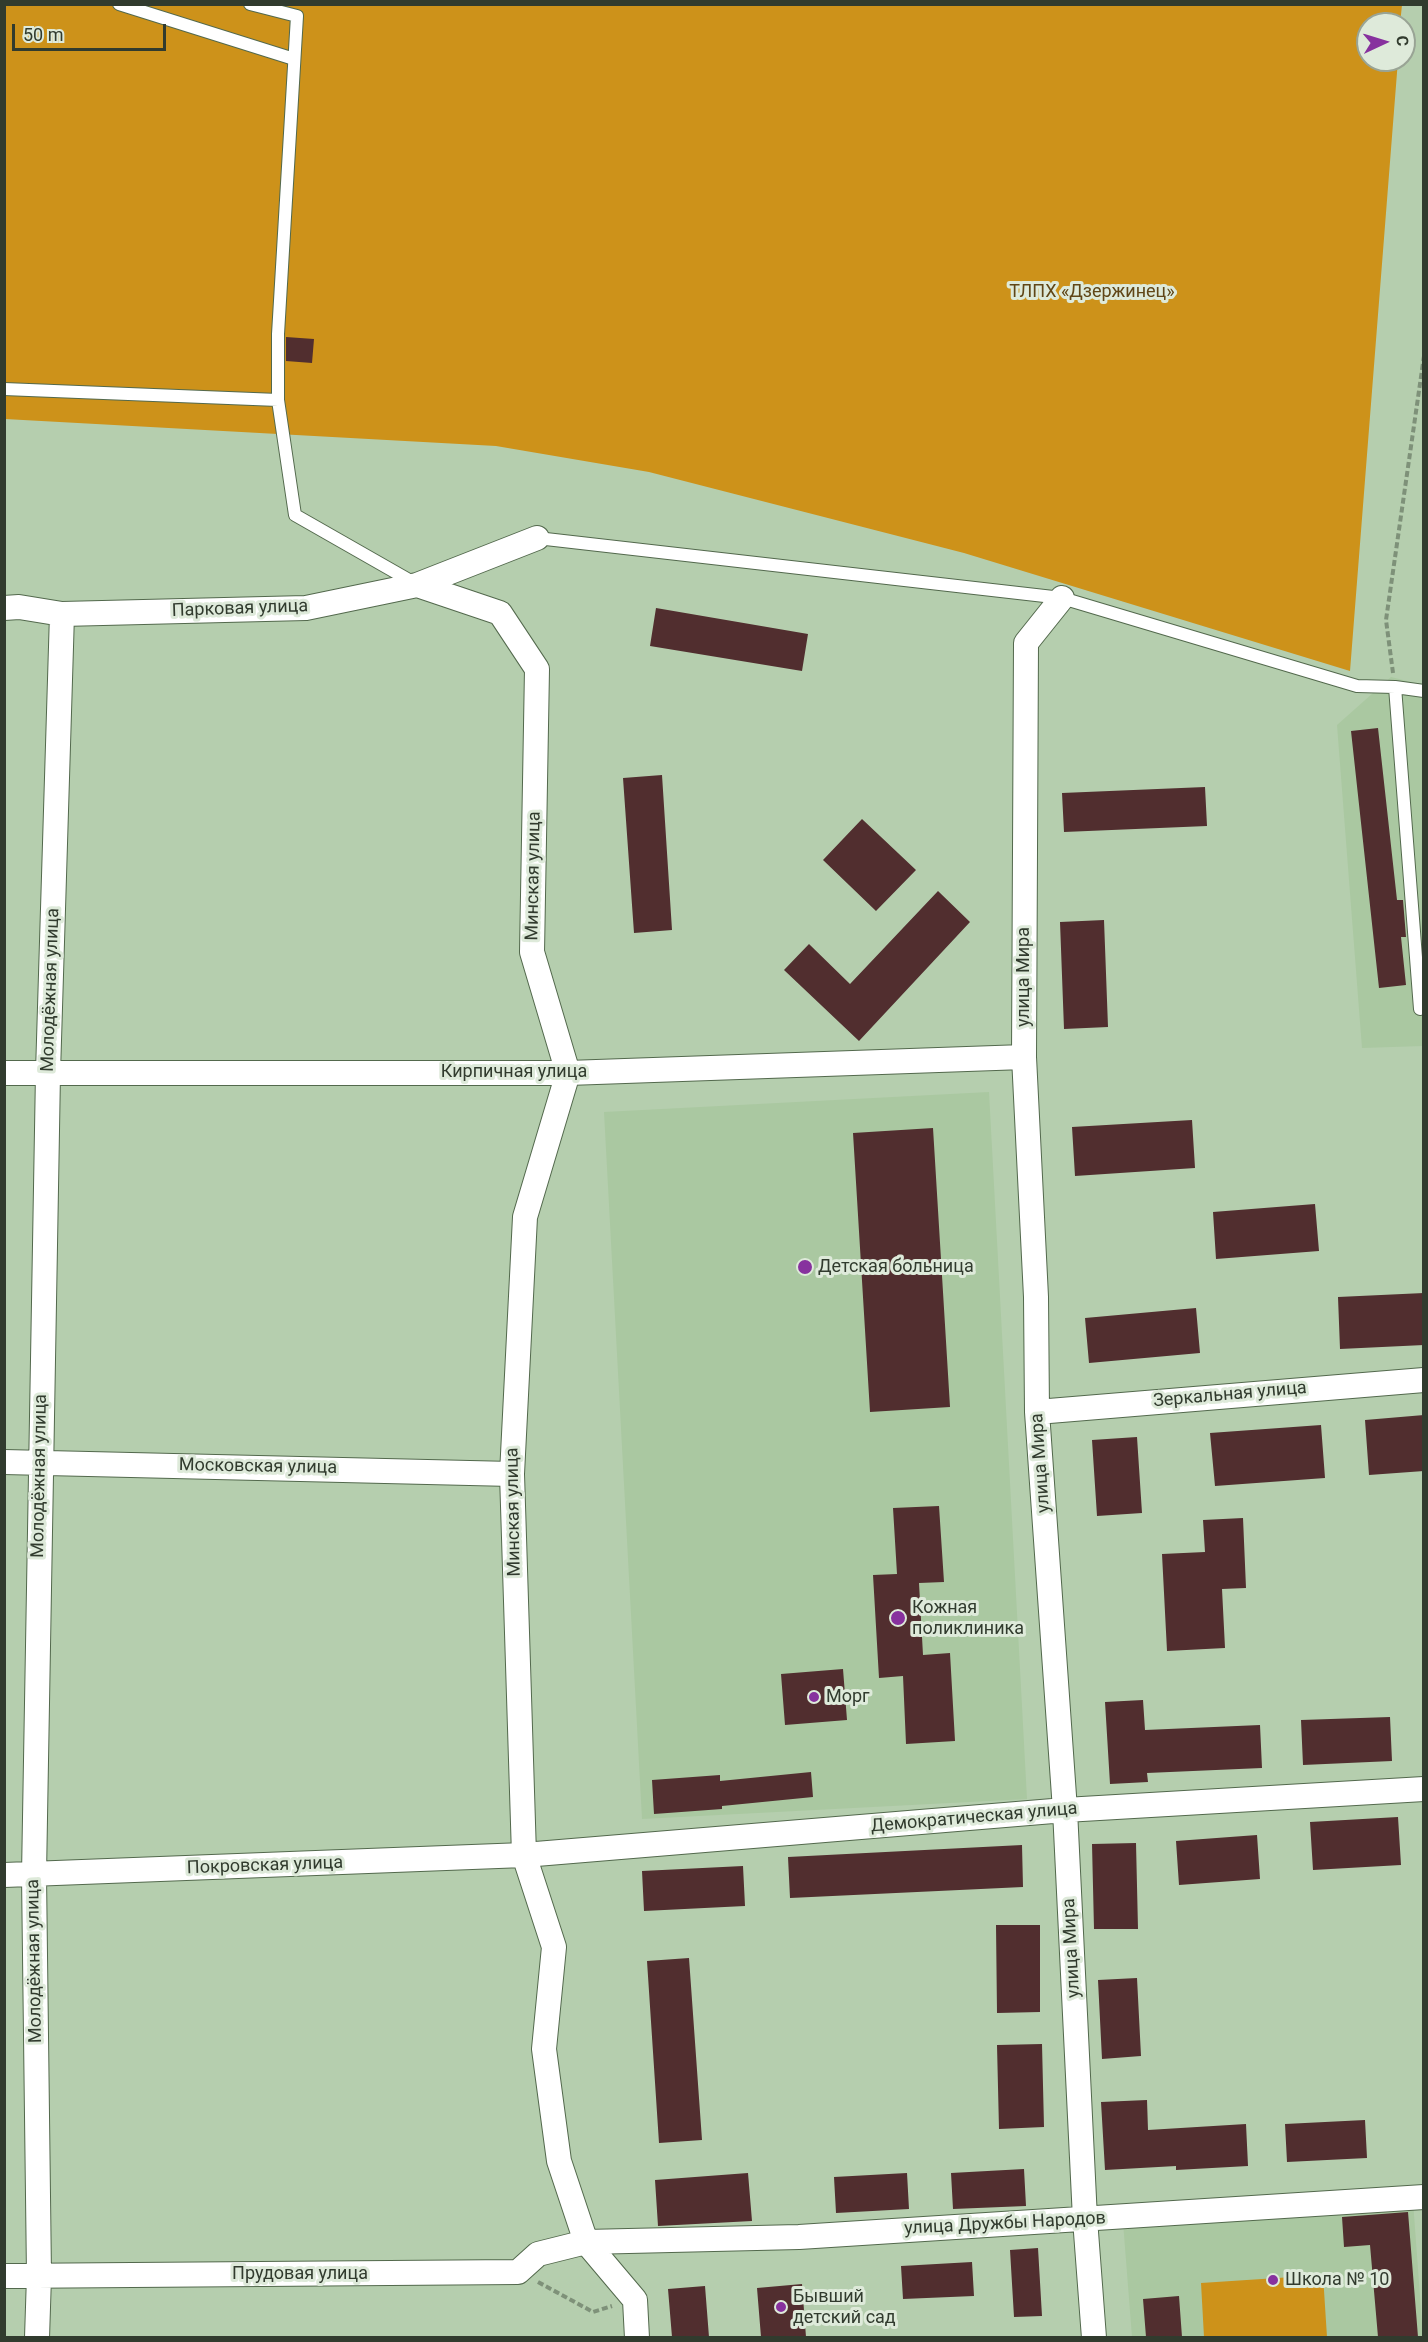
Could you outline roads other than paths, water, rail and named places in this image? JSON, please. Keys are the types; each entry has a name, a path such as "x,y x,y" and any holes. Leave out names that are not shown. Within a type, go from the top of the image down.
{"street":[{"name":"Парковая улица","path":"4,608 19,607 62,614 306,608 417,585 537,538"},
{"name":"Минская улица","path":"417,585 500,614 537,669 532,952 568,1073 525,1217 512,1474 525,1855 554,1947 544,2049 559,2161 586,2242 635,2300 637,2337"},
{"name":"улица Мира","path":"1062,598 1026,643 1024,1057 1036,1297 1037,1412 1065,1810 1085,2219 1094,2337"},
{"name":"Молодёжная улица","path":"37,2337 39,2276 34,1875 48,1073 62,614"},
{"name":"Кирпичная улица","path":"4,1073 568,1073 1024,1057"},
{"name":"Зеркальная улица","path":"1037,1412 1424,1380"},
{"name":"Московская улица","path":"4,1462 512,1474"},
{"name":"Демократическая улица","path":"525,1855 1065,1810 1424,1789"},
{"name":"Покровская улица","path":"4,1875 525,1855"},
{"name":"улица Дружбы Народов","path":"586,2242 799,2237 1424,2197"},
{"name":"Прудовая улица","path":"4,2276 519,2272 538,2254 586,2242"}],"lane":[{"path":"119,4 294,59"},
{"path":"250,4 297,16 278,334 278,400 295,514 417,585"},
{"path":"4,389 278,400"},
{"path":"537,538 1062,598 1357,686 1395,687 1424,691"},
{"path":"1395,687 1420,1009"}],"place":[{"name":"Детская больница","path":"805,1267"},
{"name":"Кожная поликлиника","path":"898,1618"},
{"name":"Морг","path":"814,1697"},
{"name":"Школа № 10","path":"1273,2280"},
{"name":"Бывший детский сад","path":"781,2307"}],"park label":[{"name":"ТЛПХ «Дзержинец»","path":"1092,292"}]}
